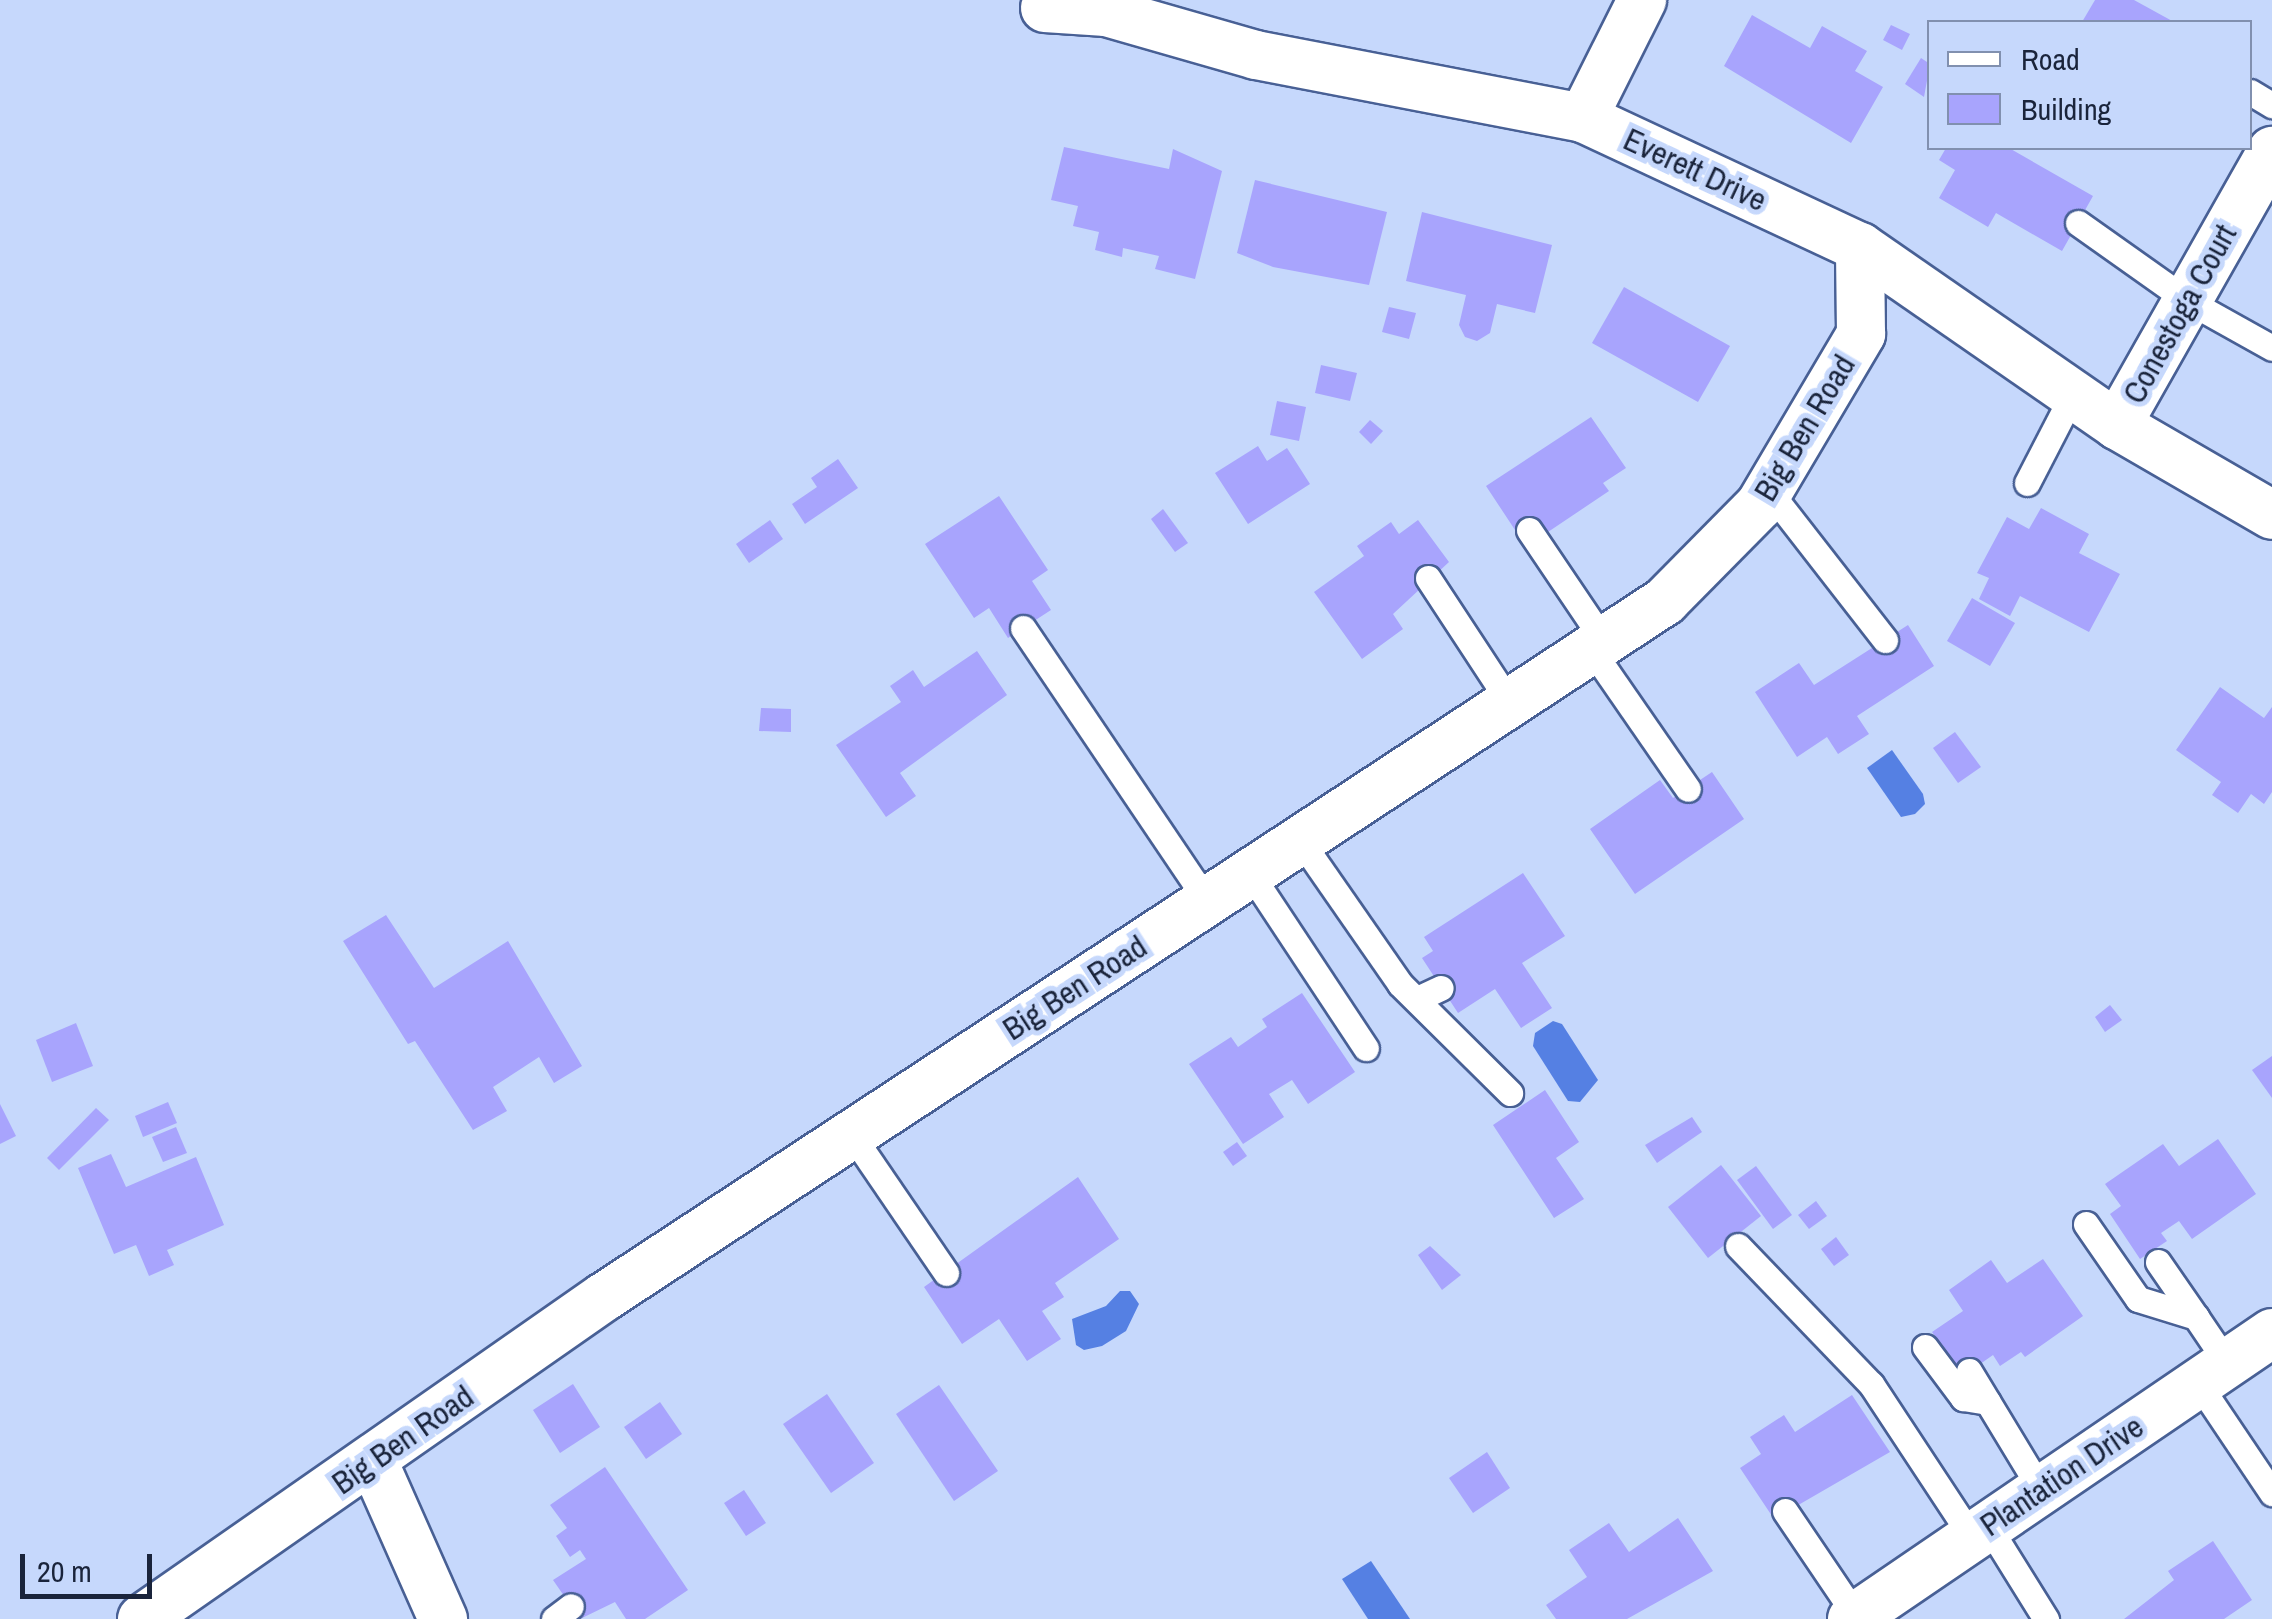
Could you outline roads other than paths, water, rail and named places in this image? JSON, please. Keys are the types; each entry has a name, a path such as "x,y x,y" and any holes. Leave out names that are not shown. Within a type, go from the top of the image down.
{"street":[{"path":"1583,118 1642,0"},
{"name":"Everett Drive","path":"1045,8 1106,12 1256,55 1583,118 1860,247 2117,424 2272,515"},
{"name":"Conestoga Court","path":"2117,424 2188,301 2260,201 2272,151"},
{"name":"Big Ben Road","path":"142,1619 604,1297 1664,601 1768,491 1861,334 1860,247"},
{"name":"Plantation Drive","path":"1854,1617 2272,1333"},
{"path":"373,1461 442,1619"}],"lane":[{"path":"2078,224 2188,301 2272,348"},
{"path":"2027,483 2073,394"},
{"path":"1768,491 1885,640"},
{"path":"1529,530 1688,788"},
{"path":"1428,578 1510,703"},
{"path":"1023,628 1207,901"},
{"path":"1300,840 1417,998 1510,1093"},
{"path":"1250,873 1366,1048"},
{"path":"1417,998 1442,988"},
{"path":"852,1135 946,1273"},
{"path":"2086,1224 2138,1299 2196,1318"},
{"path":"1738,1246 1872,1384 2046,1619"},
{"path":"2158,1262 2196,1318 2212,1374 2272,1493"},
{"path":"1925,1347 1963,1398 1988,1402"},
{"path":"1970,1371 2041,1490"},
{"path":"1785,1511 1854,1617"}],"water":[{"path":"1892,750 1923,794 1925,804 1915,814 1901,817 1867,768"},
{"path":"1553,1021 1562,1024 1598,1080 1580,1102 1568,1101 1533,1046 1535,1033"},
{"path":"1120,1291 1130,1291 1139,1304 1126,1331 1102,1346 1084,1350 1076,1345 1072,1319 1106,1306"},
{"path":"1371,1561 1410,1619 1368,1619 1342,1579"}]}
